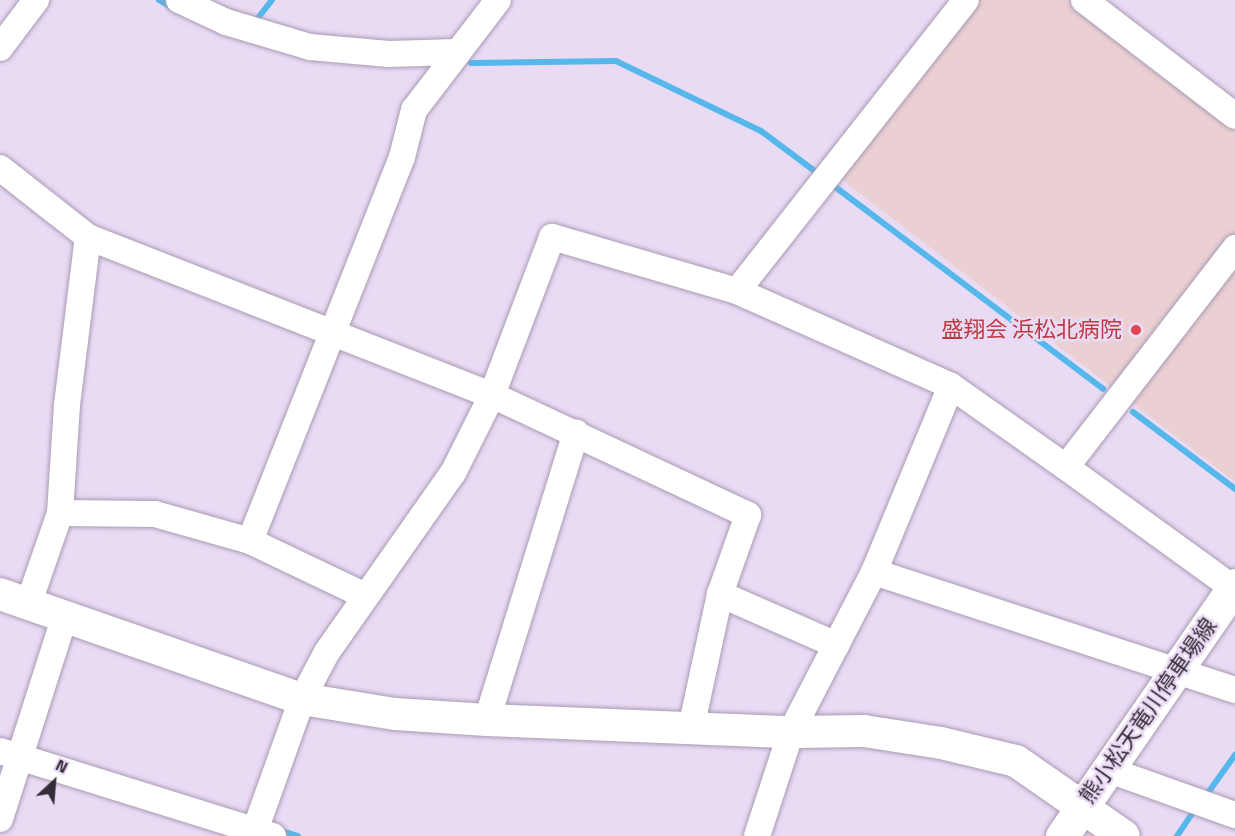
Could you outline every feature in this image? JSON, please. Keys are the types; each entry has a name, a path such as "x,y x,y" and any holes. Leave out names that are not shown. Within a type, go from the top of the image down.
{"main road":[{"name":"熊小松天竜川停車場線","path":"1062,836 1234,587"}],"street":[{"path":"0,48 36,0"},
{"path":"179,0 226,22 310,46 389,54 458,52"},
{"path":"250,541 402,158 414,110 498,0"},
{"path":"737,291 966,0"},
{"path":"1084,0 1235,116"},
{"path":"0,168 88,237 492,395 576,432 748,515 720,594 691,728"},
{"path":"88,237 67,405 60,513 14,599 302,699 395,714 487,720 790,732 864,731 1016,761 1124,836"},
{"path":"10,754 260,834 302,699 363,595 453,473 492,395 552,237 737,291 951,386 1234,587"},
{"path":"1066,467 1235,248"},
{"path":"757,836 790,732 874,572 951,386"},
{"path":"487,720 576,432"},
{"path":"60,513 155,514 250,541 363,595"},
{"path":"874,572 1235,690"},
{"path":"720,594 836,645"},
{"path":"0,819 10,754 64,618"},
{"path":"1109,770 1235,815"}],"shaded area":[{"name":"盛翔会 浜松北病院","path":"978,0 1067,0 1235,130 1235,482 841,179"}],"waterway":[{"path":"159,0 174,9"},
{"path":"254,23 272,0"},
{"path":"471,63 616,61 761,131 820,175"},
{"path":"830,183 1103,389"},
{"path":"1133,412 1235,489"},
{"path":"1205,797 1235,755"},
{"path":"1177,836 1194,811"},
{"path":"279,830 298,836"}],"place":[{"name":"盛翔会 浜松北病院","path":"1136,330"}]}
